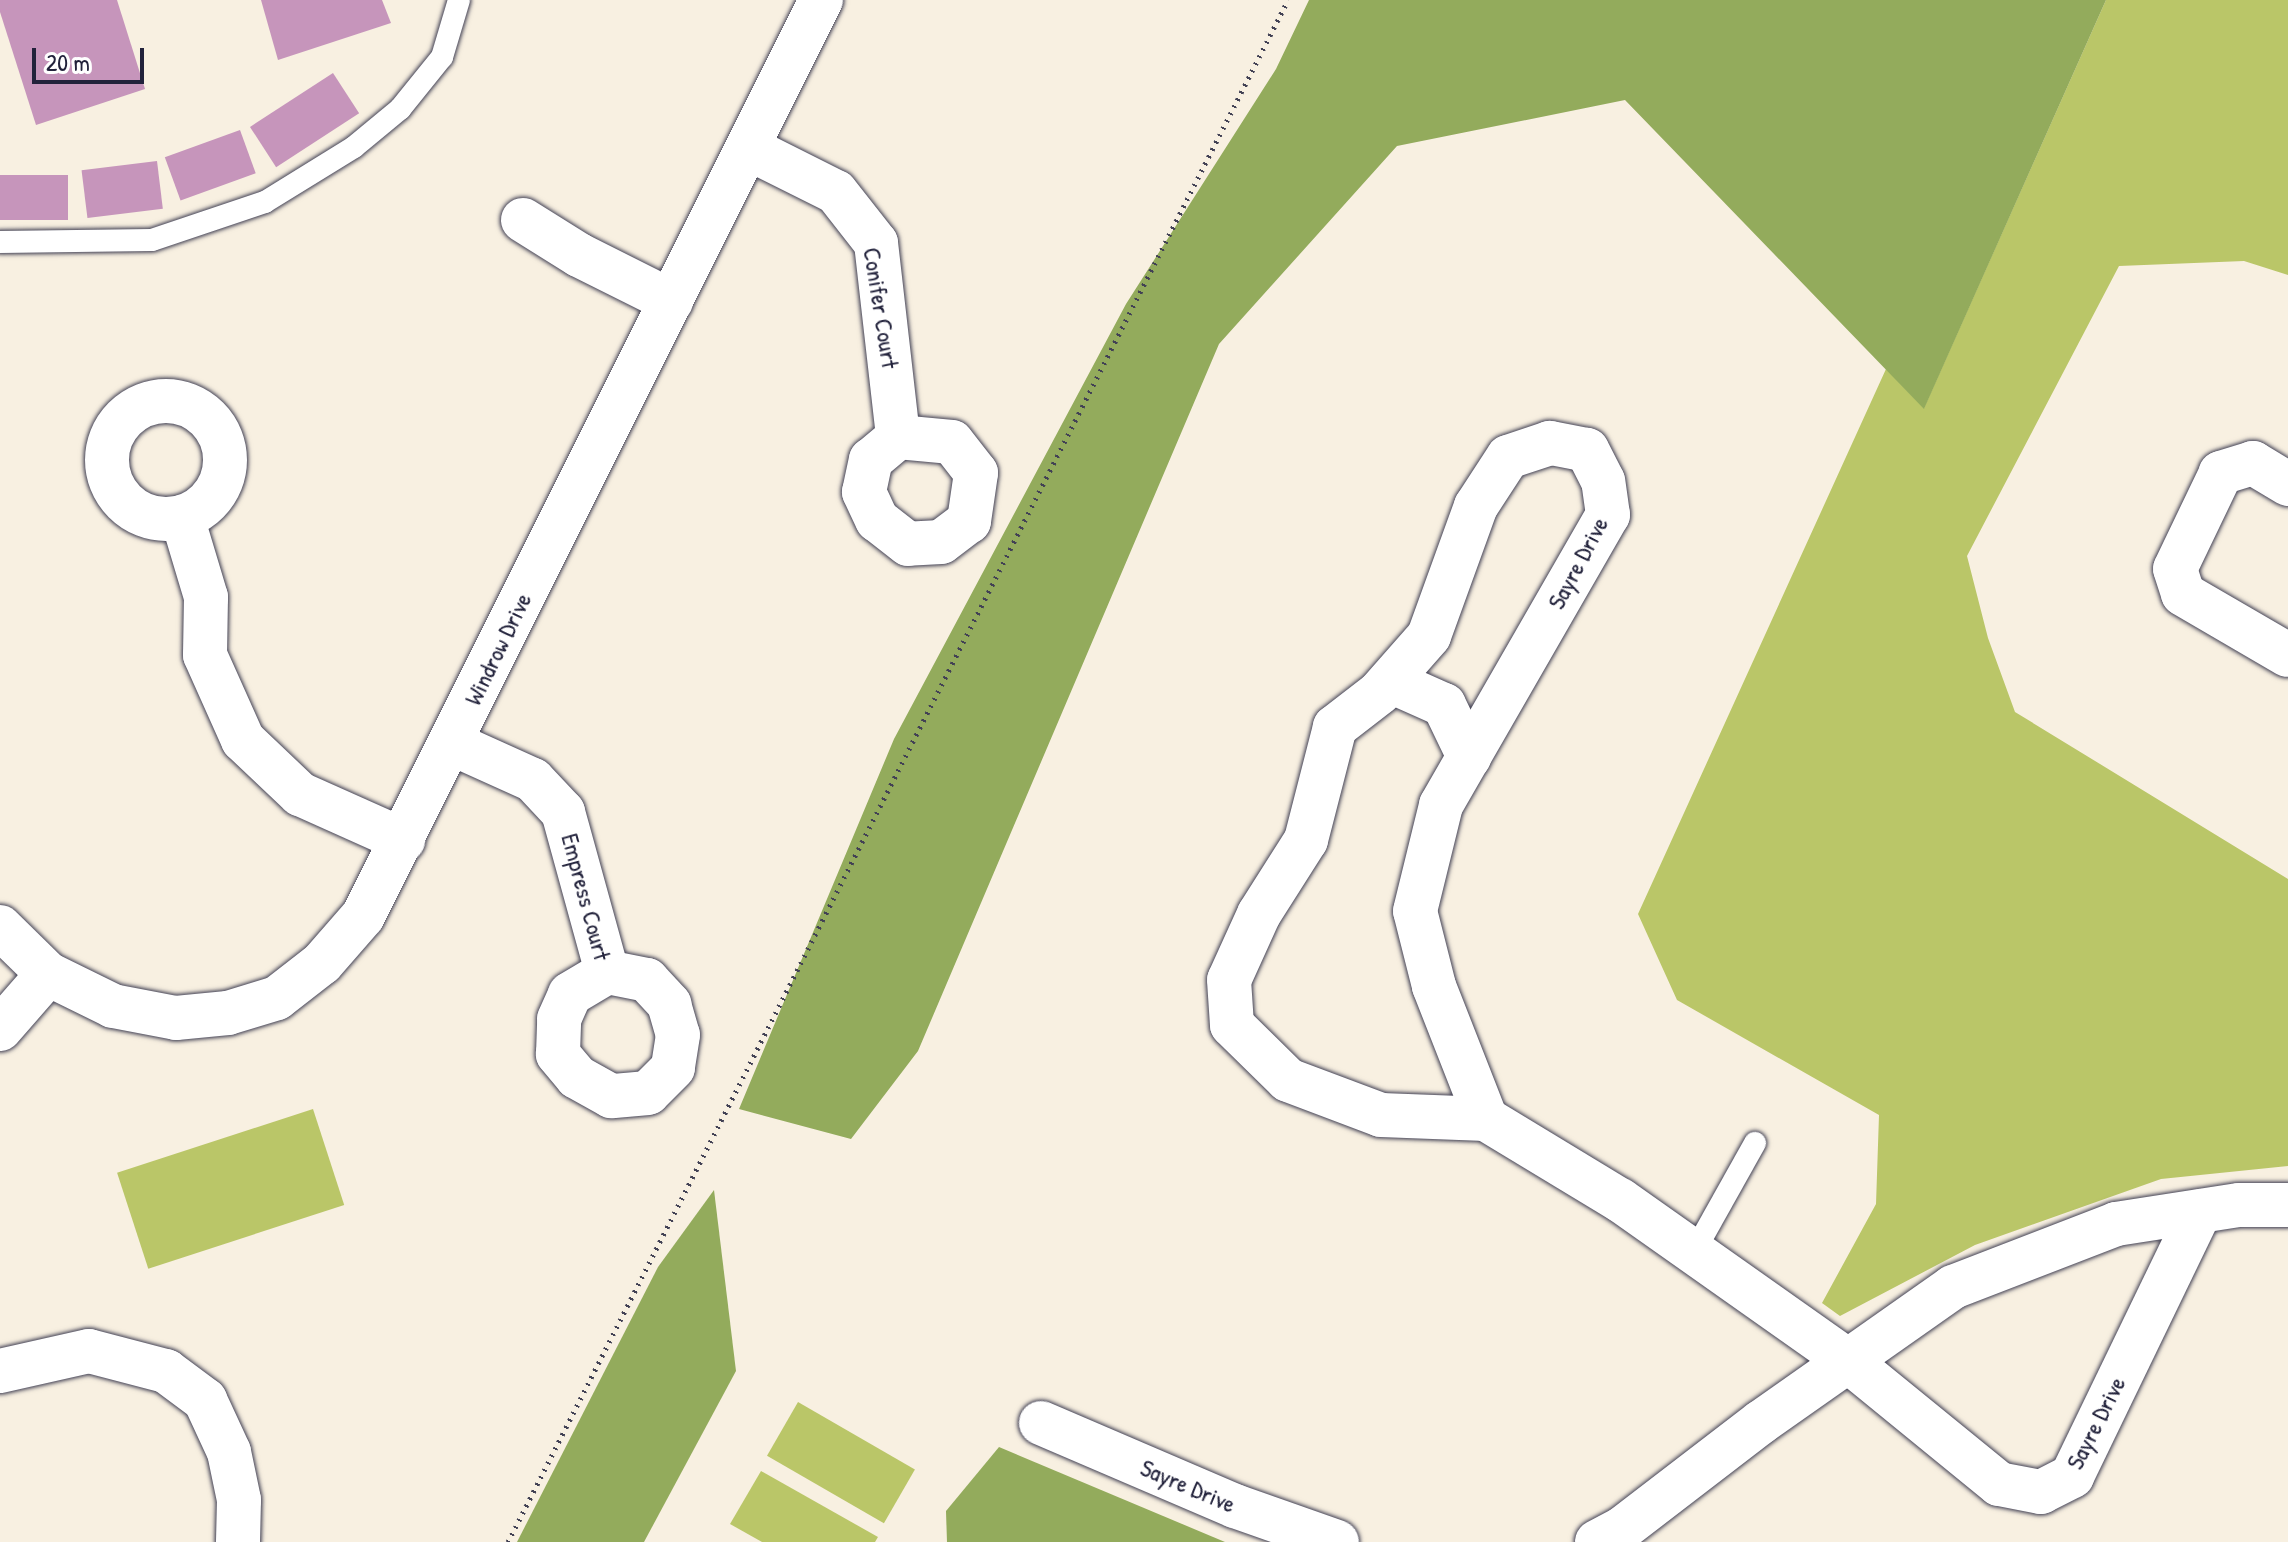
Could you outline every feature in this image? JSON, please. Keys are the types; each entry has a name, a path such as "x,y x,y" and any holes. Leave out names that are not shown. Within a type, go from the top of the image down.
{"street":[{"name":"Windrow Drive","path":"0,927 48,974 113,1006 176,1018 228,1013 277,998 322,963 363,916 403,840 821,0"},
{"name":"Conifer Court","path":"748,148 836,192 876,243 898,437"},
{"path":"523,220 579,255 671,301"},
{"name":"Sayre Drive","path":"1486,1119 1434,986 1415,911 1441,805 1608,515 1603,481 1587,450 1550,443 1508,457 1476,506 1429,636 1390,681 1335,727 1306,840 1259,914 1229,980 1232,1025 1288,1080 1381,1115 1486,1119 1620,1200 1847,1360 1999,1484 2041,1492 2072,1476 2200,1211"},
{"path":"2288,484 2253,463 2221,473 2175,569 2183,594 2288,655"},
{"path":"182,517 206,597 205,655 243,740 300,794 403,840"},
{"path":"1390,681 1444,705 1469,757"},
{"name":"Empress Court","path":"451,743 533,780 563,812 607,972"},
{"path":"0,1029 48,974"},
{"path":"1597,1542 1623,1528 1847,1360 1953,1287 2116,1224 2239,1205 2288,1205"},
{"path":"0,1371 89,1351 166,1371 176,1378 205,1400 229,1452 239,1500 238,1542"},
{"name":"Sayre Drive","path":"1041,1423 1235,1506 1337,1542"}],"lane":[{"path":"0,242 152,240 265,202 354,147 400,109 442,57 459,0"},
{"path":"1694,1252 1755,1143"}],"path":[{"path":"508,1542 1288,0"}],"green space":[{"path":"1309,0 2106,0 1924,409 1625,100 1397,146 1219,344 918,1051 851,1139 739,1109 894,739 1126,304 1276,69"},
{"path":"2106,0 2288,0 2288,275 2244,261 2119,266 1967,556 1988,638 2015,712 2288,879 2288,1166 2161,1179 1975,1245 1840,1316 1822,1303 1876,1204 1879,1115 1677,1000 1638,914 1886,369 1924,408"},
{"path":"313,1109 344,1205 148,1269 117,1173"},
{"path":"714,1190 736,1371 644,1542 517,1542 658,1267"},
{"path":"798,1402 915,1470 884,1523 767,1456"},
{"path":"999,1447 1225,1542 947,1542 946,1511"},
{"path":"761,1471 878,1537 875,1542 762,1542 730,1524"}],"building":[{"path":"0,0 117,0 145,89 36,125 0,12"},
{"path":"261,0 382,0 391,23 278,60"},
{"path":"333,73 359,113 276,167 250,127"},
{"path":"240,130 256,173 181,201 165,157"},
{"path":"157,161 163,209 87,218 82,170"},
{"path":"0,175 68,175 68,220 0,220"}]}
